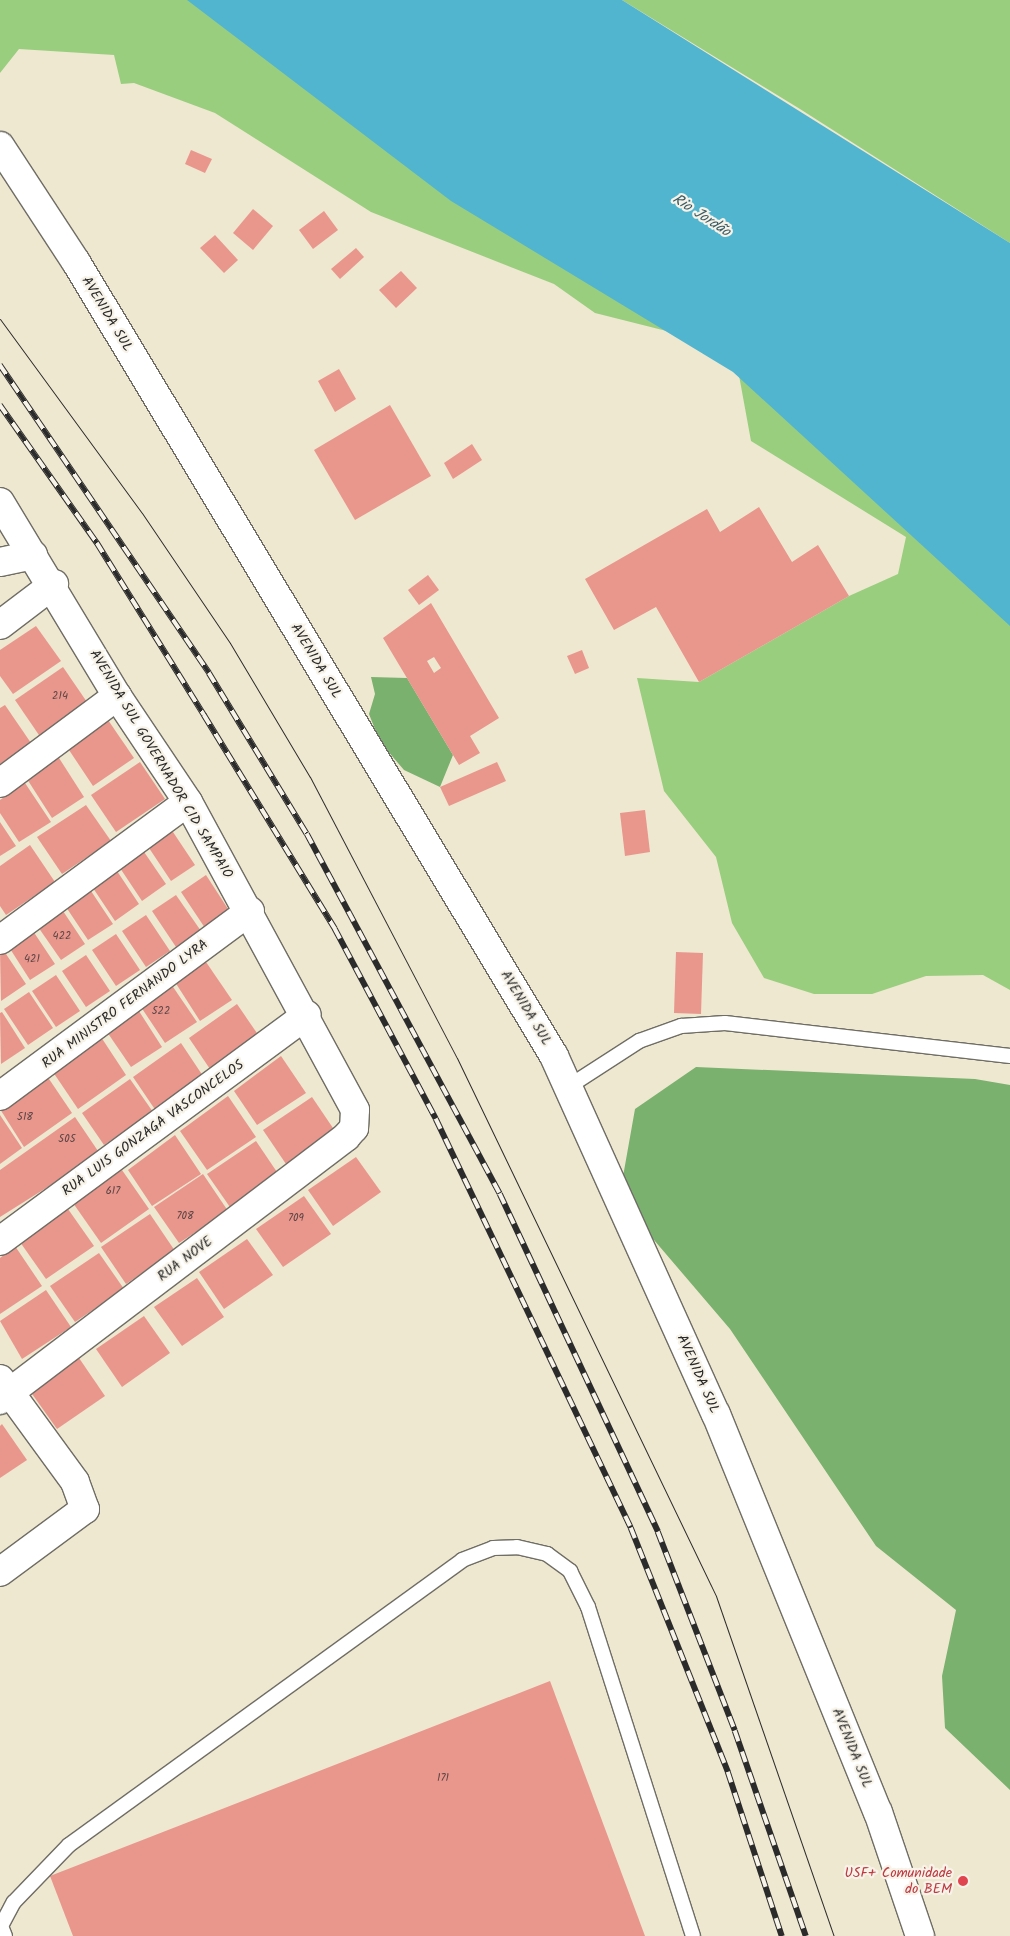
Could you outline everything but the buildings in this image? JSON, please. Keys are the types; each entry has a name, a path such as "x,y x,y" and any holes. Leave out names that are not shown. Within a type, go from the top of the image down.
{"street":[{"name":"AVENIDA SUL","path":"0,146 81,270 554,1056 716,1414 878,1812 920,1936"},
{"name":"AVENIDA SUL GOVERNADOR CID SAMPAIO","path":"0,502 33,555 54,584 117,696 188,802 307,1015 355,1110"},
{"path":"0,562 33,555"},
{"path":"0,626 54,584"},
{"path":"0,783 117,696"},
{"path":"0,940 188,802"},
{"name":"RUA MINISTRO FERNANDO LYRA","path":"0,1096 250,911"},
{"name":"RUA LUIS GONZAGA VASCONCELOS","path":"0,1241 307,1015"},
{"name":"RUA NOVE","path":"3,1391 346,1137 354,1128 355,1110"},
{"path":"0,1572 85,1509 74,1482 3,1391"}],"lane":[{"path":"568,1087 639,1041 681,1026 725,1022 1010,1056"},
{"path":"2,1930 37,1874 69,1845 462,1560 493,1548 517,1547 547,1554 570,1571 588,1607 693,1936"}],"green space":[{"path":"0,0 264,0 1010,548 1010,990 983,975 926,976 872,994 814,994 764,978 732,923 716,857 664,791 637,678 699,682 849,596 898,574 906,537 751,441 734,348 595,313 554,284 371,212 215,113 134,83 121,84 114,55 19,49 0,73"},
{"path":"622,0 1010,0 1010,243 800,109"},
{"path":"371,677 407,678 453,755 440,787 404,770 380,742 369,714 375,694"},
{"path":"696,1067 975,1079 1010,1085 1010,1790 945,1728 942,1676 956,1610 876,1546 730,1329 619,1199 635,1109"}],"water":[{"name":"Rio Jordão","path":"187,0 622,0 1010,243 1010,626 733,372 451,201"}],"tram line":[{"path":"0,319 142,513 230,643 310,777 457,1058 716,1596 834,1936"}],"railway":[{"path":"0,365 209,673 307,834 500,1194 658,1532 735,1731 806,1936"},
{"path":"0,405 97,543 335,929 436,1119 631,1528 728,1772 782,1936"}],"place":[{"name":"USF+ Comunidade do BEM","path":"963,1881"}]}
